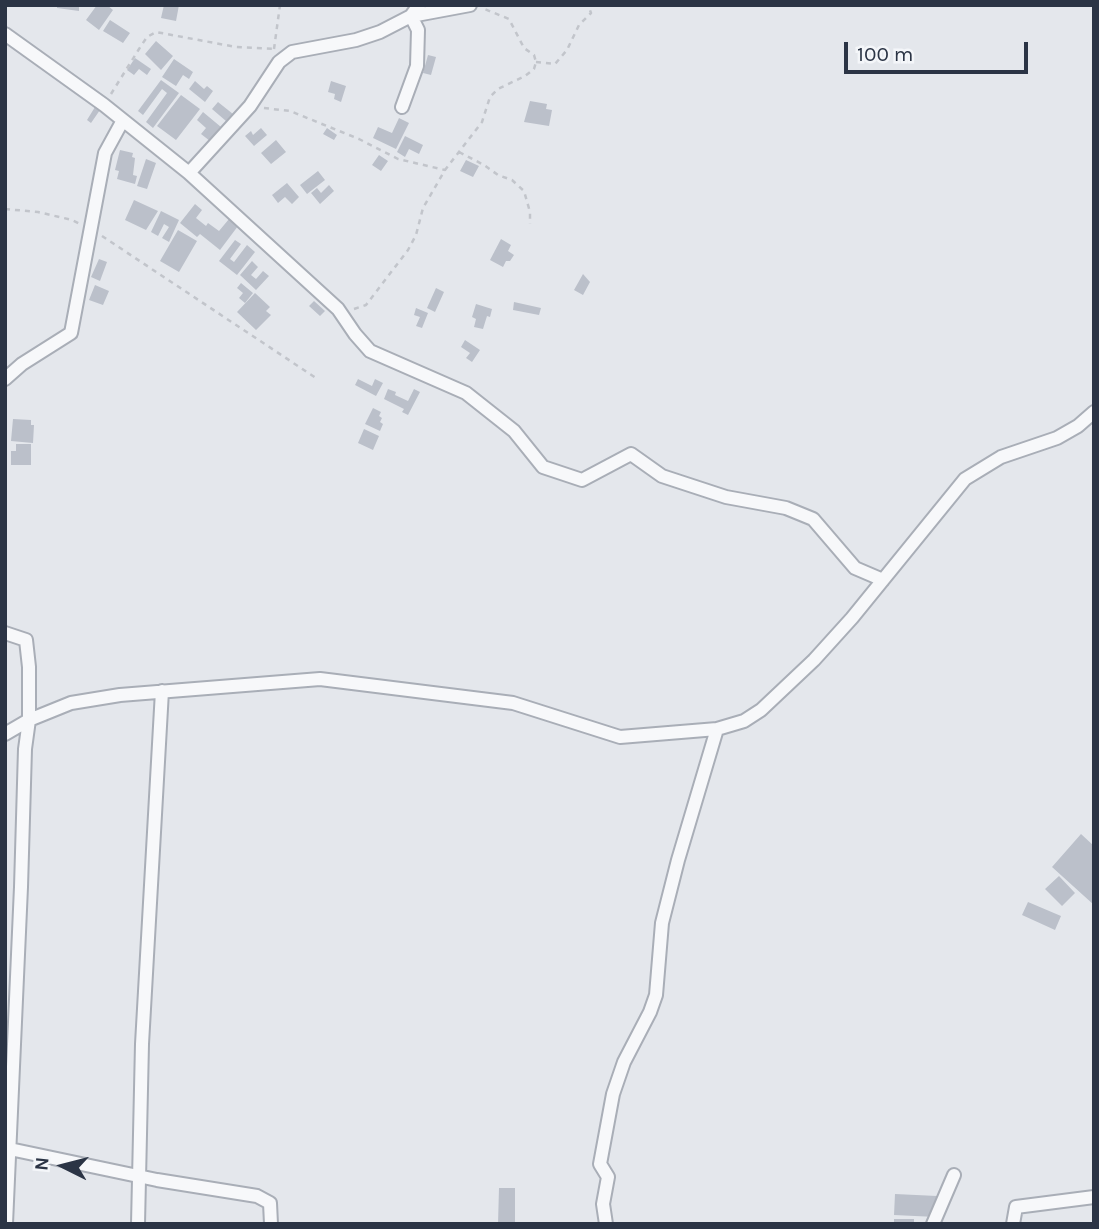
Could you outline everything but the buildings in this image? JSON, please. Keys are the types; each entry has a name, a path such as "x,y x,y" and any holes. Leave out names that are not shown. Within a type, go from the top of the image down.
{"street":[{"path":"189,173 250,106 279,62 292,52 380,33 415,11 470,5"},
{"path":"402,107 417,66 418,30 415,11"},
{"path":"5,34 104,105 189,173 338,309 370,351 466,393 514,431 543,467 582,480 631,454 662,476 726,497 786,508 813,519 855,568 883,580"},
{"path":"5,379 22,364 71,332 105,153 123,120"},
{"path":"5,734 29,720 71,703 162,691 320,679 513,703 620,737 718,729 744,721 761,710 814,660 965,479 1001,457 1057,438 1078,426 1094,412"},
{"path":"5,633 26,640 29,667 29,720 25,749 22,887 7,1148 6,1224"},
{"path":"138,1224 142,1044 162,691"},
{"path":"606,1224 603,1204 608,1177 600,1164 613,1094 624,1062 656,996 662,923 718,729"},
{"path":"7,1148 140,1177 265,1198 271,1206 271,1224"},
{"path":"933,1224 954,1175"},
{"path":"1013,1224 1016,1207 1094,1196"}],"path":[{"path":"274,49 280,5"},
{"path":"338,309 355,309 366,305 408,250 423,208 445,170 482,122 490,97 498,89 526,76 534,69 534,55 524,48 515,36 509,19 475,5"},
{"path":"536,62 555,64 567,50 579,25 591,13 587,5"},
{"path":"104,105 147,37 156,32 236,47 304,49"},
{"path":"250,106 289,111 359,139 398,159 445,170"},
{"path":"458,152 512,180 524,191 530,212 530,225"},
{"path":"5,209 38,212 72,220 90,229 316,378"}]}
